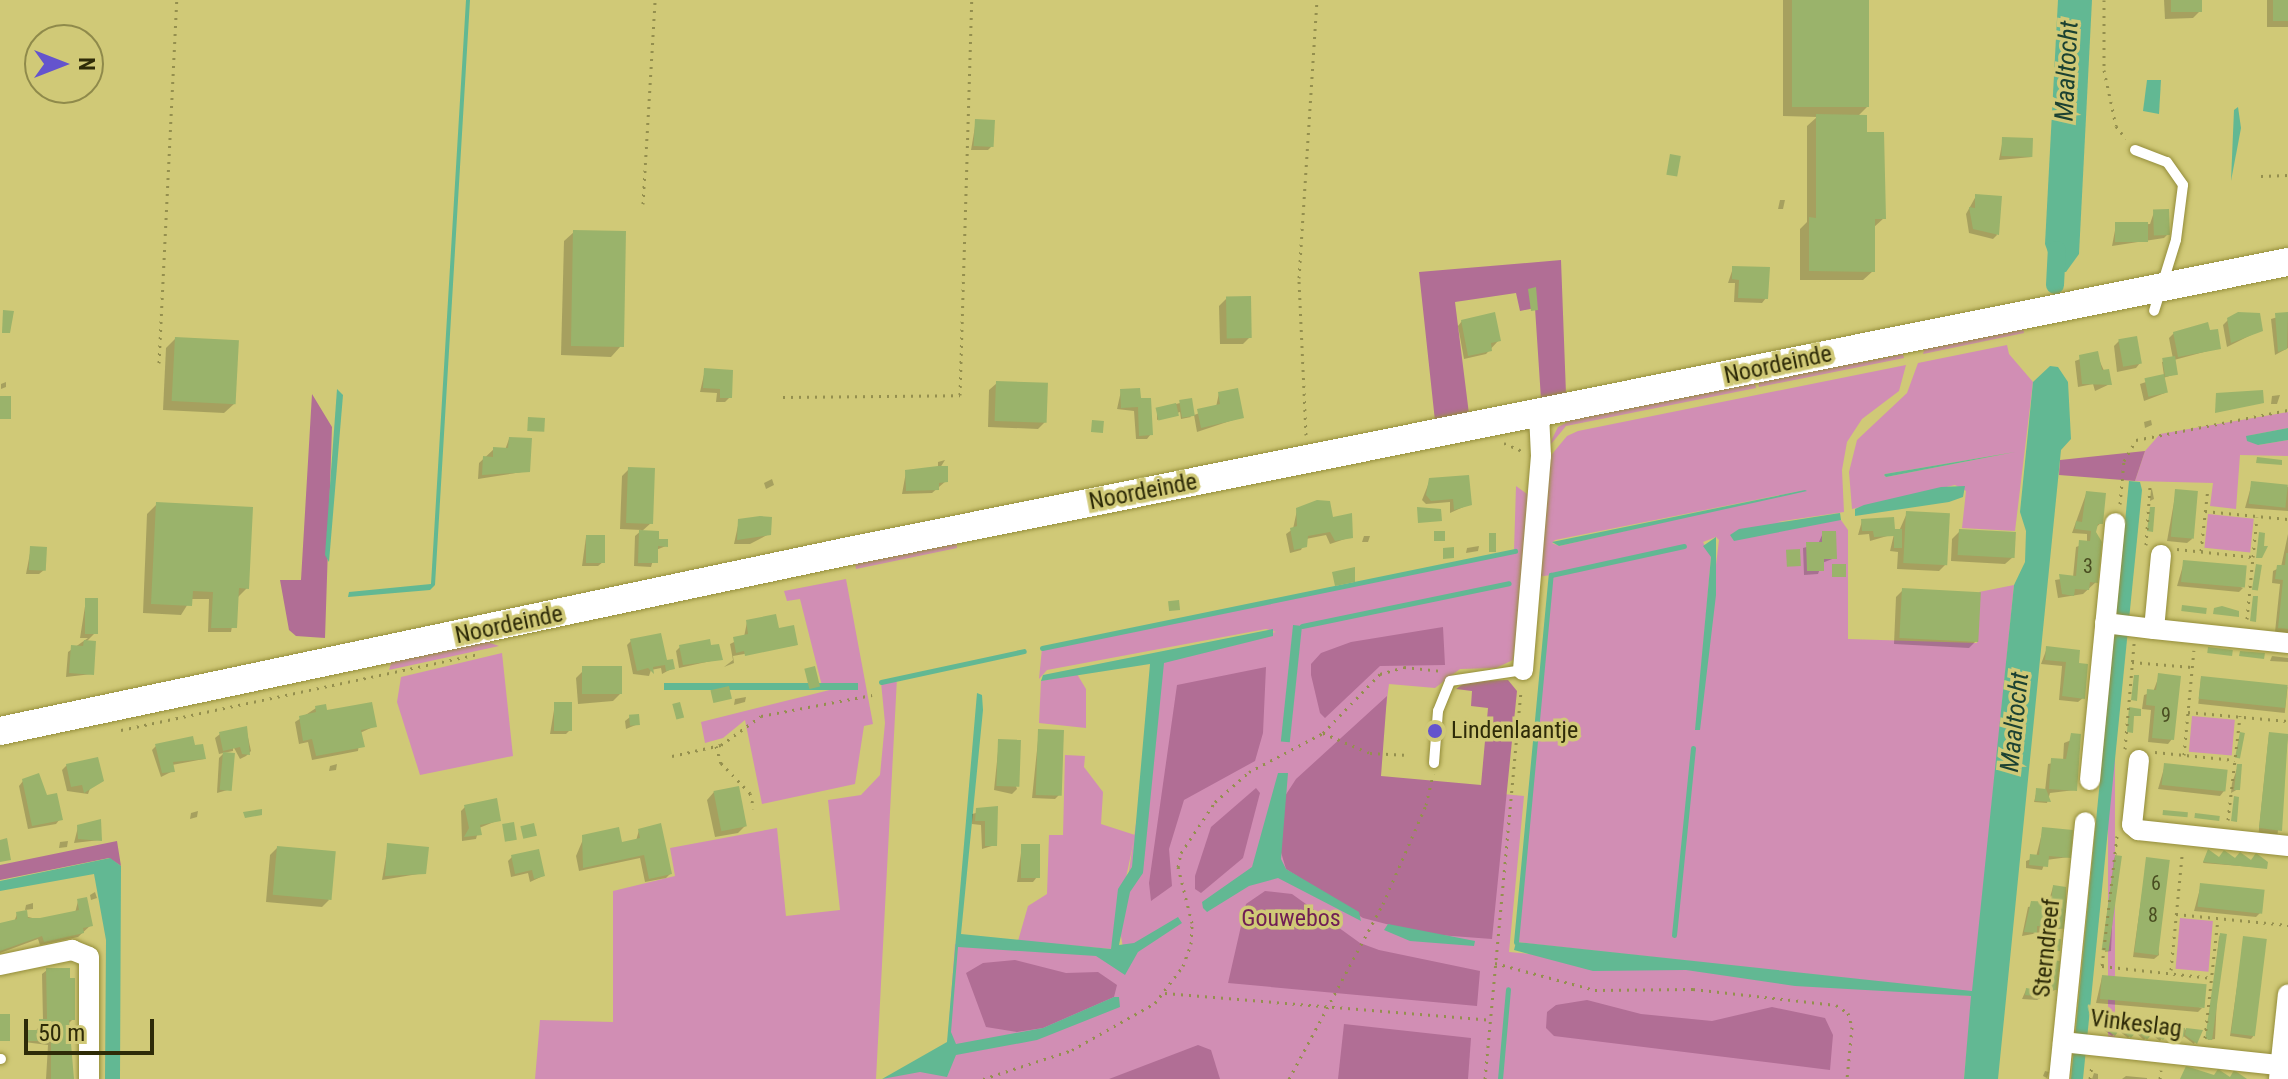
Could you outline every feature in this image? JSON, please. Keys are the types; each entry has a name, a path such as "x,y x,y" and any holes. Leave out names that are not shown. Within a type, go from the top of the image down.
{"main road":[{"name":"Noordeinde","path":"0,731 1309,459 2157,299 2288,262"}],"street":[{"path":"1523,670 1541,456 1539,414"},
{"path":"2115,523 2127,626"},
{"path":"2090,780 2127,626 2161,551"},
{"path":"2127,626 2288,643"},
{"path":"2140,755 2132,825 2184,835 2288,846"},
{"name":"Sterndreef","path":"2059,1079 2075,1043 2085,822"},
{"path":"0,965 72,950 89,957 89,1079"},
{"path":"2280,1072 2288,994"},
{"name":"Vinkeslag","path":"2075,1043 2203,1058 2280,1072"}],"lane":[{"path":"2135,150 2167,162 2183,185 2176,240 2157,299"},
{"path":"1434,763 1442,695 1458,677 1523,670"}],"path":[{"path":"159,363 177,0"},
{"path":"643,204 655,0"},
{"path":"783,397 960,395 972,0"},
{"path":"1309,459 1299,278 1317,0"},
{"path":"2104,0 2107,84 2116,126 2135,150"},
{"path":"2261,176 2288,175"},
{"path":"2115,523 2124,461 2136,440 2288,410"},
{"path":"1500,443 1541,456"},
{"path":"2150,487 2144,545 2161,551 2201,551 2253,557"},
{"path":"2201,551 2208,488"},
{"path":"2205,511 2288,519"},
{"path":"2245,639 2257,517"},
{"path":"2127,626 2132,662 2123,749 2140,755 2235,760"},
{"name":"Noordeinde","path":"111,732 488,652"},
{"path":"2132,662 2192,667 2184,755"},
{"path":"983,1079 1072,1050 1136,1016 1165,993 1191,944 1192,923 1178,867 1196,825 1249,772 1323,733 1390,669 1422,667 1458,677"},
{"path":"1485,1079 1523,670"},
{"path":"672,756 716,746 761,716 872,695"},
{"path":"2188,712 2288,721"},
{"path":"2226,839 2240,716"},
{"path":"1323,733 1370,753 1404,755"},
{"path":"716,746 721,763 750,793 754,809"},
{"path":"1289,1079 1412,842 1426,805 1434,763"},
{"path":"2132,825 2120,830 2114,842 2102,966 2212,978"},
{"path":"2170,972 2184,835"},
{"path":"2176,914 2288,925"},
{"name":"Vinkeslag","path":"2203,1058 2218,919"},
{"path":"1495,963 1595,990 1693,989 1836,1005 1848,1013 1852,1027 1847,1079"},
{"path":"1165,993 1490,1020"},
{"path":"1007,1072 1008,1079"}],"green space":[{"path":"1561,260 1566,394 1541,399 1535,308 1520,311 1516,293 1455,302 1469,414 1435,421 1419,272"},
{"path":"2023,328 2024,333 1923,354 1926,344"},
{"path":"2007,345 2009,354 2033,382 2015,531 1962,528 1966,491 1955,485 1852,509 1849,472 1857,440 1907,393 1918,363","holes":["2015,452 1886,477 1885,474"]},
{"path":"1903,354 1904,358 1759,387 1757,378 1857,357 1864,362"},
{"path":"1906,365 1899,391 1862,419 1847,442 1842,470 1844,512 1777,522 1841,520 1848,530 1848,639 1977,643 1979,592 2014,585 1973,992 1516,942 1551,575 1537,577 1548,459 1567,436 1578,431","holes":["1805,490 1559,546 1552,543 1555,540","1716,537 1719,540 1696,730 1711,557 1703,542"]},
{"path":"1754,378 1756,388 1566,426 1547,449 1558,427 1573,419"},
{"path":"312,394 332,427 325,638 296,636 289,630 280,580 301,580"},
{"path":"2288,412 2288,428 2252,435 2258,445 2288,440 2288,456 2240,455 2236,509 2210,506 2213,483 2135,481 2145,451 2160,434"},
{"path":"2145,451 2135,481 2059,475 2060,460"},
{"name":"Gouwebos","path":"1516,486 1534,499 1513,660 1496,668 1460,669 1435,688 1389,684 1376,782 1524,796 1509,952 1972,996 1964,1079 883,1079 947,1051 955,944 1124,953 1120,931 1161,656 1276,632 1266,629 1047,670 1039,679 1042,648 1514,551"},
{"path":"2208,514 2254,519 2250,553 2204,548"},
{"path":"956,539 957,548 856,569 855,563"},
{"path":"846,579 873,724 864,726 855,784 762,804 745,720 723,738 705,743 701,722 858,683 823,690 800,599 787,601 784,591"},
{"path":"1443,627 1445,665 1380,666 1325,718 1320,713 1311,664 1321,653 1351,642"},
{"path":"2108,628 2115,628 2115,1039 2108,1039"},
{"path":"482,640 499,646 389,670 392,660"},
{"path":"502,653 513,756 420,775 397,702 401,677"},
{"path":"1266,667 1263,733 1255,761 1184,800 1169,849 1172,886 1151,901 1149,883 1177,685"},
{"path":"1077,674 1086,689 1086,728 1039,723 1041,681"},
{"path":"897,678 876,1079 535,1079 540,1020 613,1022 613,891 675,876 670,848 777,828 786,916 840,910 828,800 861,795 880,775 885,723 881,682"},
{"path":"1508,680 1517,691 1492,939 1425,934 1363,918 1286,869 1280,849 1285,796 1296,779 1387,696 1381,776 1481,785 1488,708 1471,706 1472,691 1456,689 1467,681"},
{"path":"2192,716 2235,720 2232,756 2189,752"},
{"path":"1065,755 1085,756 1084,767 1103,792 1101,824 1135,835 1111,949 1018,941 1028,906 1047,894 1049,835 1063,835"},
{"path":"1256,788 1260,793 1243,858 1201,893 1195,889 1195,876 1211,827"},
{"path":"117,841 121,866 109,858 0,880 0,865"},
{"path":"1265,891 1292,894 1360,943 1379,950 1480,971 1477,1006 1228,983 1246,904"},
{"path":"2180,918 2213,921 2208,972 2176,969"},
{"path":"1015,960 1066,973 1098,972 1117,985 1114,997 1043,1028 1017,1032 986,1027 966,973 983,963"},
{"path":"1587,1000 1641,1014 1712,1021 1772,1007 1825,1018 1833,1035 1830,1070 1554,1036 1546,1028 1547,1012 1556,1005"},
{"path":"1344,1024 1471,1038 1468,1079 1338,1079"},
{"path":"1198,1045 1211,1050 1220,1079 1109,1079"}],"water":[{"path":"466,0 470,0 435,585 430,590 348,597 349,592 431,584"},
{"path":"2058,0 2092,0 2079,254 2066,272 2055,272 2045,244"},
{"path":"2147,80 2161,80 2159,114 2143,111"},
{"path":"2238,107 2241,128 2231,181 2234,110"},
{"path":"2050,366 2058,367 2068,382 2071,439 2061,450 1998,1079 1964,1079 1971,996 1795,986 1686,970 1593,971 1514,950 1516,942 1972,991 2014,585 2025,562 2026,531 2020,512 2033,382"},
{"path":"337,389 343,395 329,562 325,555"},
{"path":"2288,428 2288,440 2258,445 2247,441 2246,436"},
{"path":"2015,452 1886,477 1884,475 1885,474"},
{"path":"2129,481 2140,482 2142,490 2083,1079 2071,1079"},
{"path":"1965,486 1963,497 1949,502 1855,516 1855,509 1864,505 1941,487"},
{"path":"1805,490 1559,546 1552,542"},
{"path":"1840,513 1841,520 1734,541 1730,535 1739,529"},
{"path":"1716,537 1716,595 1700,730 1695,730 1711,557 1703,546"},
{"path":"1293,625 1302,626 1290,742 1281,741"},
{"path":"1273,629 1273,636 1164,663 1143,873 1130,892 1119,945 1134,943 1178,917 1182,923 1138,952 1125,975 1096,956 958,947 951,1032 956,1044 1043,1028 1114,997 1119,997 1120,1007 1037,1040 956,1055 947,1077 920,1072 882,1079 947,1042 977,693 982,695 983,710 961,934 1111,949 1118,889 1132,867 1150,664 1041,681 1043,675"},
{"path":"664,683 858,683 858,690 664,690"},
{"path":"1278,773 1288,773 1281,859 1286,869 1359,912 1361,921 1278,878 1249,886 1207,912 1203,908 1202,902 1252,867"},
{"path":"110,858 121,866 120,1079 105,1079 106,940 94,874 0,891 0,881"},
{"path":"1388,924 1475,941 1474,946 1410,941 1384,930"}],"building":[{"path":"1792,0 1869,0 1869,107 1792,107"},
{"path":"2171,0 2202,0 2202,12 2171,12"},
{"path":"2273,0 2288,0 2288,21 2273,21"},
{"path":"1816,114 1867,115 1867,132 1884,132 1886,219 1875,219 1875,272 1809,271 1809,217 1816,218"},
{"path":"975,119 995,120 994,147 974,146"},
{"path":"2002,137 2033,138 2032,157 2001,156"},
{"path":"1670,154 1681,156 1677,177 1666,175"},
{"path":"1975,194 2002,196 1999,235 1973,229 1969,207 1975,208"},
{"path":"2169,209 2170,235 2154,236 2153,210"},
{"path":"2115,222 2148,222 2148,242 2115,242"},
{"path":"573,230 626,231 624,347 571,346"},
{"path":"1732,266 1770,267 1768,299 1738,298 1739,280 1732,279"},
{"path":"1536,287 1538,310 1531,311 1528,289"},
{"path":"1226,296 1251,296 1252,338 1227,338"},
{"path":"3,310 14,311 10,333 2,333"},
{"path":"1495,312 1501,341 1491,343 1492,351 1468,356 1461,320"},
{"path":"2238,312 2260,313 2263,331 2231,343 2227,318"},
{"path":"2288,312 2287,349 2278,352 2275,313"},
{"path":"2208,322 2210,330 2218,329 2221,349 2178,357 2173,332"},
{"path":"2137,336 2142,364 2123,367 2118,339"},
{"path":"175,337 239,340 236,404 172,401"},
{"path":"2098,351 2102,370 2109,369 2112,385 2082,384 2079,355"},
{"path":"2175,356 2178,375 2165,377 2162,358"},
{"path":"704,368 733,370 732,398 720,398 720,389 703,388"},
{"path":"2164,374 2168,393 2148,397 2144,378"},
{"path":"996,381 1048,383 1047,423 995,421"},
{"path":"1140,388 1141,398 1151,398 1153,435 1139,436 1138,407 1121,408 1120,389"},
{"path":"1238,388 1244,418 1201,428 1197,409 1220,404 1218,392"},
{"path":"2263,390 2264,403 2215,413 2216,393"},
{"path":"0,396 11,396 11,419 0,419"},
{"path":"1192,398 1195,416 1182,418 1179,400"},
{"path":"1176,403 1179,416 1158,420 1156,408"},
{"path":"528,417 545,418 544,432 527,431"},
{"path":"1092,420 1104,421 1103,433 1091,432"},
{"path":"509,437 532,438 530,472 482,475 483,456 493,457 493,447 508,448"},
{"path":"2257,457 2282,460 2282,465 2256,463"},
{"path":"948,466 948,482 939,483 939,490 906,491 905,470"},
{"path":"628,467 655,468 653,524 626,523"},
{"path":"1469,475 1472,505 1454,510 1453,499 1431,501 1426,495 1429,478"},
{"path":"2251,481 2288,485 2285,508 2249,504"},
{"path":"2175,489 2198,491 2194,539 2171,537"},
{"path":"2086,491 2106,493 2103,524 2098,524 2096,532 2102,542 2098,583 2090,582 2089,590 2075,589 2074,596 2062,594 2059,574 2076,576 2079,540 2090,541 2091,531 2075,529 2076,521 2082,522"},
{"path":"1317,500 1330,501 1333,517 1352,513 1353,538 1335,541 1330,532 1308,536 1307,547 1294,550 1290,528 1297,526 1296,508"},
{"path":"156,502 253,507 249,589 239,588 237,628 211,628 213,592 193,591 192,606 151,604"},
{"path":"1417,507 1441,509 1442,521 1418,523"},
{"path":"2150,507 2155,507 2153,532 2147,531"},
{"path":"1906,511 1950,513 1947,565 1903,563"},
{"path":"772,517 771,535 737,540 738,519"},
{"path":"1894,517 1895,529 1902,529 1902,548 1894,548 1894,536 1874,537 1873,531 1862,531 1861,519"},
{"path":"1959,529 2016,532 2015,558 1958,555"},
{"path":"639,530 659,531 659,539 668,539 668,547 658,546 658,563 638,563"},
{"path":"1434,531 1445,531 1445,541 1434,541"},
{"path":"1822,531 1836,531 1837,559 1824,559 1824,571 1807,571 1806,542 1822,542"},
{"path":"2259,532 2265,533 2264,546 2268,546 2262,558 2256,558"},
{"path":"1489,533 1496,533 1496,552 1489,552"},
{"path":"586,535 605,535 605,563 586,563"},
{"path":"30,546 47,547 46,571 29,570"},
{"path":"1454,547 1454,558 1443,559 1443,548"},
{"path":"1800,549 1801,566 1787,567 1786,550"},
{"path":"2286,553 2288,629 2278,628 2283,580 2275,579 2277,565 2285,565"},
{"path":"2183,560 2247,566 2245,587 2181,582"},
{"path":"1832,564 1846,564 1846,577 1832,577"},
{"path":"2256,564 2262,565 2258,591 2252,590"},
{"path":"1355,567 1355,582 1335,586 1332,572"},
{"path":"1902,588 1981,592 1978,642 1899,638"},
{"path":"2253,596 2258,596 2256,622 2250,621"},
{"path":"85,598 98,598 98,634 85,634"},
{"path":"1179,600 1180,610 1169,611 1168,601"},
{"path":"2182,605 2207,608 2206,614 2181,611"},
{"path":"2222,606 2239,611 2239,617 2213,614 2214,608"},
{"path":"776,614 779,628 794,625 798,645 745,656 744,651 736,653 733,637 748,634 746,620"},
{"path":"661,633 667,660 673,659 675,669 666,671 665,665 653,667 654,674 648,668 637,671 630,639"},
{"path":"710,639 711,645 719,644 723,660 683,665 679,645"},
{"path":"84,640 96,641 94,675 69,673 71,645 83,646"},
{"path":"2046,646 2080,650 2079,663 2088,664 2085,699 2062,696 2066,662 2045,660"},
{"path":"2208,647 2233,650 2232,656 2207,653"},
{"path":"2240,651 2265,653 2264,659 2239,656"},
{"path":"582,666 622,666 622,694 582,694"},
{"path":"815,666 820,686 809,689 804,669"},
{"path":"2158,673 2181,676 2174,740 2152,738 2155,706 2146,705 2147,689 2156,690"},
{"path":"2134,675 2139,675 2137,701 2131,700"},
{"path":"2201,676 2288,685 2285,708 2199,699"},
{"path":"729,686 732,699 713,703 710,690"},
{"path":"372,702 377,727 361,730 365,747 316,756 312,739 303,741 299,716 316,712 315,706 326,704 327,710"},
{"path":"554,702 572,702 572,731 554,731"},
{"path":"680,702 684,717 676,720 672,704"},
{"path":"2129,707 2141,709 2141,716 2134,716 2133,733 2127,732"},
{"path":"639,714 640,725 630,726 629,715"},
{"path":"247,726 250,755 242,754 240,747 223,751 219,732"},
{"path":"1038,729 1064,730 1062,796 1036,795"},
{"path":"2240,732 2245,733 2240,758 2235,758"},
{"path":"2269,732 2288,734 2282,831 2259,828"},
{"path":"2071,733 2081,734 2077,791 2049,789 2051,758 2066,759"},
{"path":"193,736 195,745 203,744 206,759 173,762 175,772 162,773 155,744"},
{"path":"998,739 1021,740 1019,787 996,786"},
{"path":"223,752 235,753 232,791 220,790"},
{"path":"98,757 104,781 84,793 82,785 71,787 66,764"},
{"path":"2164,763 2228,770 2225,792 2162,785"},
{"path":"2237,764 2242,764 2240,790 2234,790"},
{"path":"39,773 47,795 57,793 63,820 32,826 22,779"},
{"path":"739,786 747,826 721,831 713,791"},
{"path":"2036,788 2046,789 2051,802 2035,801"},
{"path":"2234,796 2239,797 2237,822 2231,821"},
{"path":"497,798 501,821 480,825 482,835 464,837 469,828 464,805"},
{"path":"998,806 997,846 985,846 985,821 975,821 976,808"},
{"path":"262,809 262,815 245,818 243,812"},
{"path":"2163,810 2188,812 2187,817 2163,815"},
{"path":"2195,813 2220,816 2219,821 2194,818"},
{"path":"101,819 102,841 78,839 77,825"},
{"path":"514,822 517,840 505,842 502,824"},
{"path":"534,823 537,836 523,839 520,826"},
{"path":"661,823 672,874 649,879 644,855 583,868 582,835 619,827 622,842 640,838 638,829"},
{"path":"2042,827 2073,830 2071,858 2049,856 2048,867 2029,865 2030,854 2039,855"},
{"path":"7,838 11,860 0,862 0,840"},
{"path":"387,843 429,847 426,874 385,876"},
{"path":"1021,844 1040,844 1040,878 1021,878"},
{"path":"277,846 336,851 332,900 273,895"},
{"path":"539,849 545,876 534,879 532,870 515,874 511,855"},
{"path":"2208,849 2219,857 2224,850 2235,858 2240,852 2251,860 2256,853 2268,862 2267,869 2203,862"},
{"path":"2115,855 2122,856 2109,951 2102,950"},
{"path":"2146,857 2170,860 2158,955 2134,952"},
{"path":"2200,883 2265,890 2262,914 2197,907"},
{"path":"2053,885 2066,887 2066,929 2037,926 2037,933 2024,932 2031,901 2051,902"},
{"path":"87,897 93,926 83,928 84,933 44,942 42,936 0,951 0,923 17,919 16,912 27,910 28,918 40,918 79,910 77,899"},
{"path":"2220,933 2227,934 2212,1040 2205,1039"},
{"path":"2243,936 2267,939 2255,1036 2231,1033"},
{"path":"2048,938 2061,939 2060,951 2047,950"},
{"path":"2043,959 2060,961 2057,990 2044,989 2043,997 2025,995 2026,988 2039,990"},
{"path":"46,968 70,968 70,978 75,978 75,1020 69,1020 74,1079 51,1079 51,1041 25,1041 25,1030 39,1030 39,1019 47,1019"},
{"path":"2102,975 2207,984 2205,1008 2100,999"},
{"path":"0,1014 10,1014 10,1041 0,1041"},
{"path":"2105,1020 2185,1028 2184,1036 2179,1043 2168,1034 2163,1040 2153,1032 2147,1040 2137,1031 2131,1038 2120,1029 2115,1036 2104,1028"},
{"path":"2186,1028 2203,1030 2197,1044 2185,1035"},
{"path":"2186,1066 2214,1075 2218,1069 2230,1077 2234,1070 2247,1079 2180,1079"}],"waterway":[{"name":"Maaltocht","path":"2055,285 2057,250"},
{"path":"1516,942 1551,575 1684,546"},
{"path":"1042,648 1515,551"},
{"path":"1302,626 1509,583"},
{"path":"881,682 1024,651"},
{"path":"1674,935 1693,748"},
{"path":"1500,1079 1508,989"}],"place":[{"name":"Lindenlaantje","path":"1435,731"}]}
